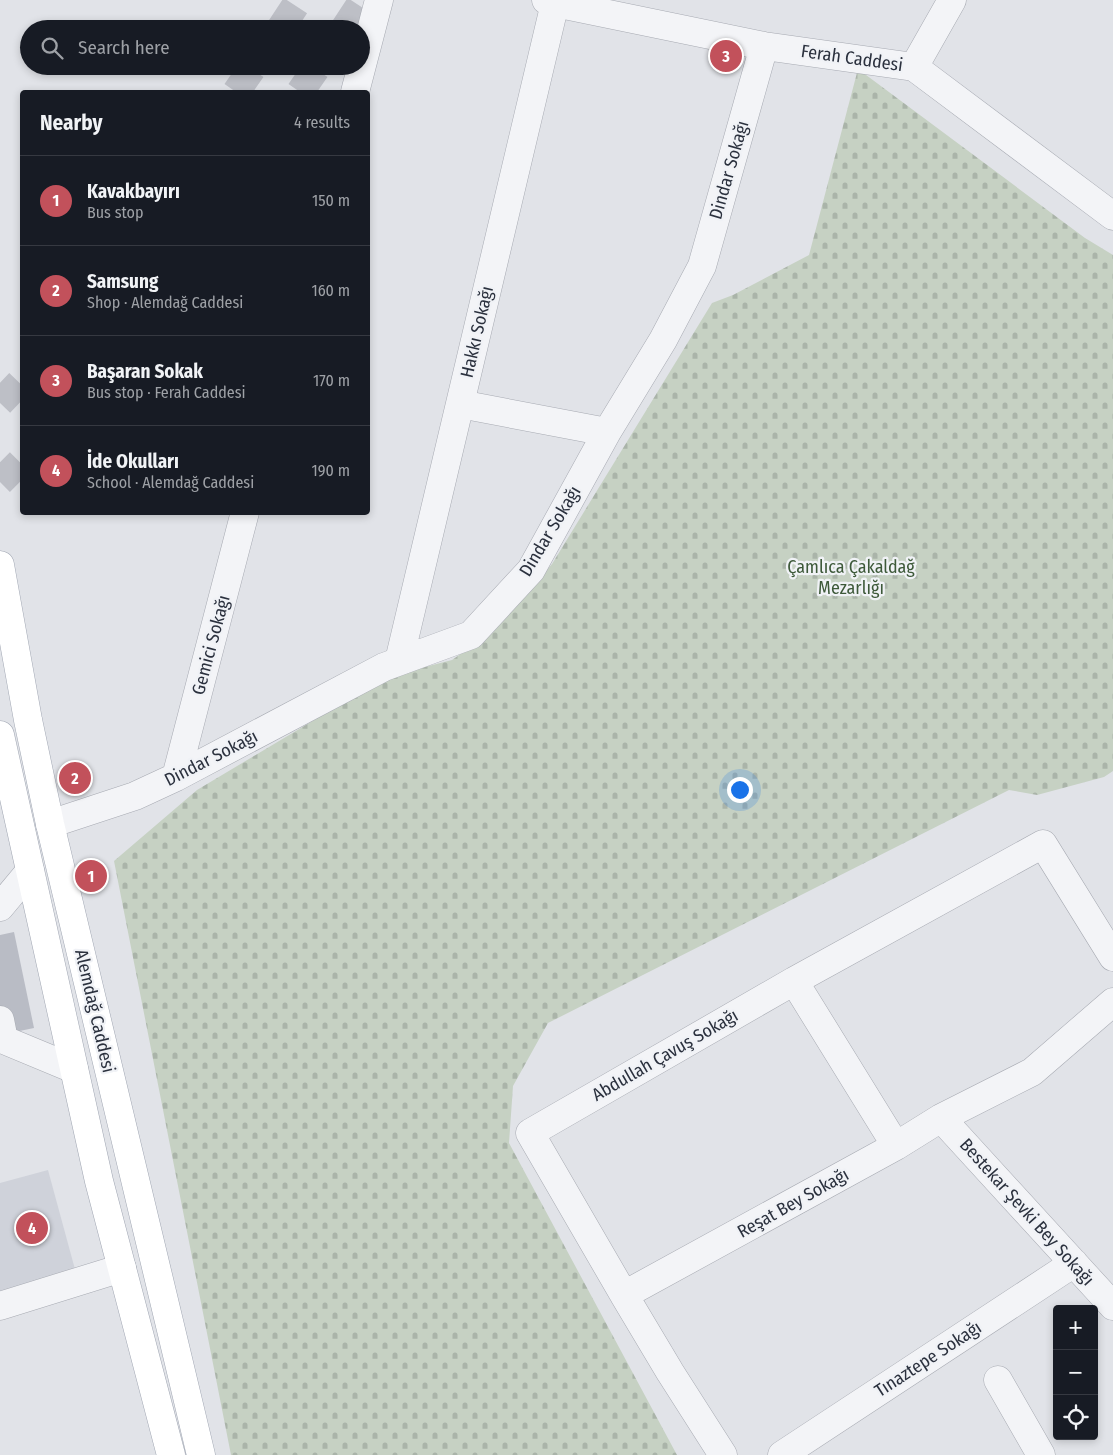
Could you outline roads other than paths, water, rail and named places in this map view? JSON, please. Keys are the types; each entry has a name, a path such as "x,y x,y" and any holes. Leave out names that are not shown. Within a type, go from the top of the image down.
{"main road":[{"name":"Alemdağ Caddesi","path":"0,565 28,720 50,824 201,1455"},
{"name":"Alemdağ Caddesi","path":"0,735 99,1182 171,1455"}],"street":[{"path":"370,37 380,0"},
{"path":"914,67 952,0"},
{"name":"Ferah Caddesi","path":"551,2 764,46 914,67 1113,216"},
{"name":"Hakkı Sokağı","path":"399,661 460,404 551,2"},
{"name":"Dindar Sokağı","path":"50,824 135,796 176,777 384,667 471,635 478,628 531,570 606,432 663,340 702,266 764,46"},
{"path":"356,90 360,75"},
{"path":"460,404 606,432"},
{"name":"Gemici Sokağı","path":"176,777 245,515"},
{"path":"896,1146 794,981 1043,844 1113,957"},
{"path":"0,908 30,871"},
{"name":"Abdullah Çavuş Sokağı","path":"624,1296 530,1133 794,981"},
{"name":"Reşat Bey Sokağı","path":"624,1296 896,1146 941,1118 1032,1072 1113,1002"},
{"path":"0,1020 4,1040 74,1069"},
{"name":"Bestekar Şevki Bey Sokağı","path":"941,1118 1113,1306"},
{"name":"Tınaztepe Sokağı","path":"782,1455 1074,1263"},
{"path":"0,1306 122,1268"},
{"path":"624,1296 723,1455"},
{"path":"998,1380 1041,1455"}],"tunnel":[{"path":"286,20 299,0"},
{"path":"350,20 363,0"},
{"path":"237,90 248,75"},
{"path":"301,90 312,75"},
{"path":"0,403 20,382"},
{"path":"0,482 20,462"}],"place":[{"name":"Başaran Sokak","path":"726,56"},
{"name":"Samsung","path":"75,778"},
{"name":"Kavakbayırı","path":"91,876"},
{"name":"İde Okulları","path":"32,1228"}],"park label":[{"name":"Çamlıca Çakaldağ Mezarlığı","path":"851,577"}]}
